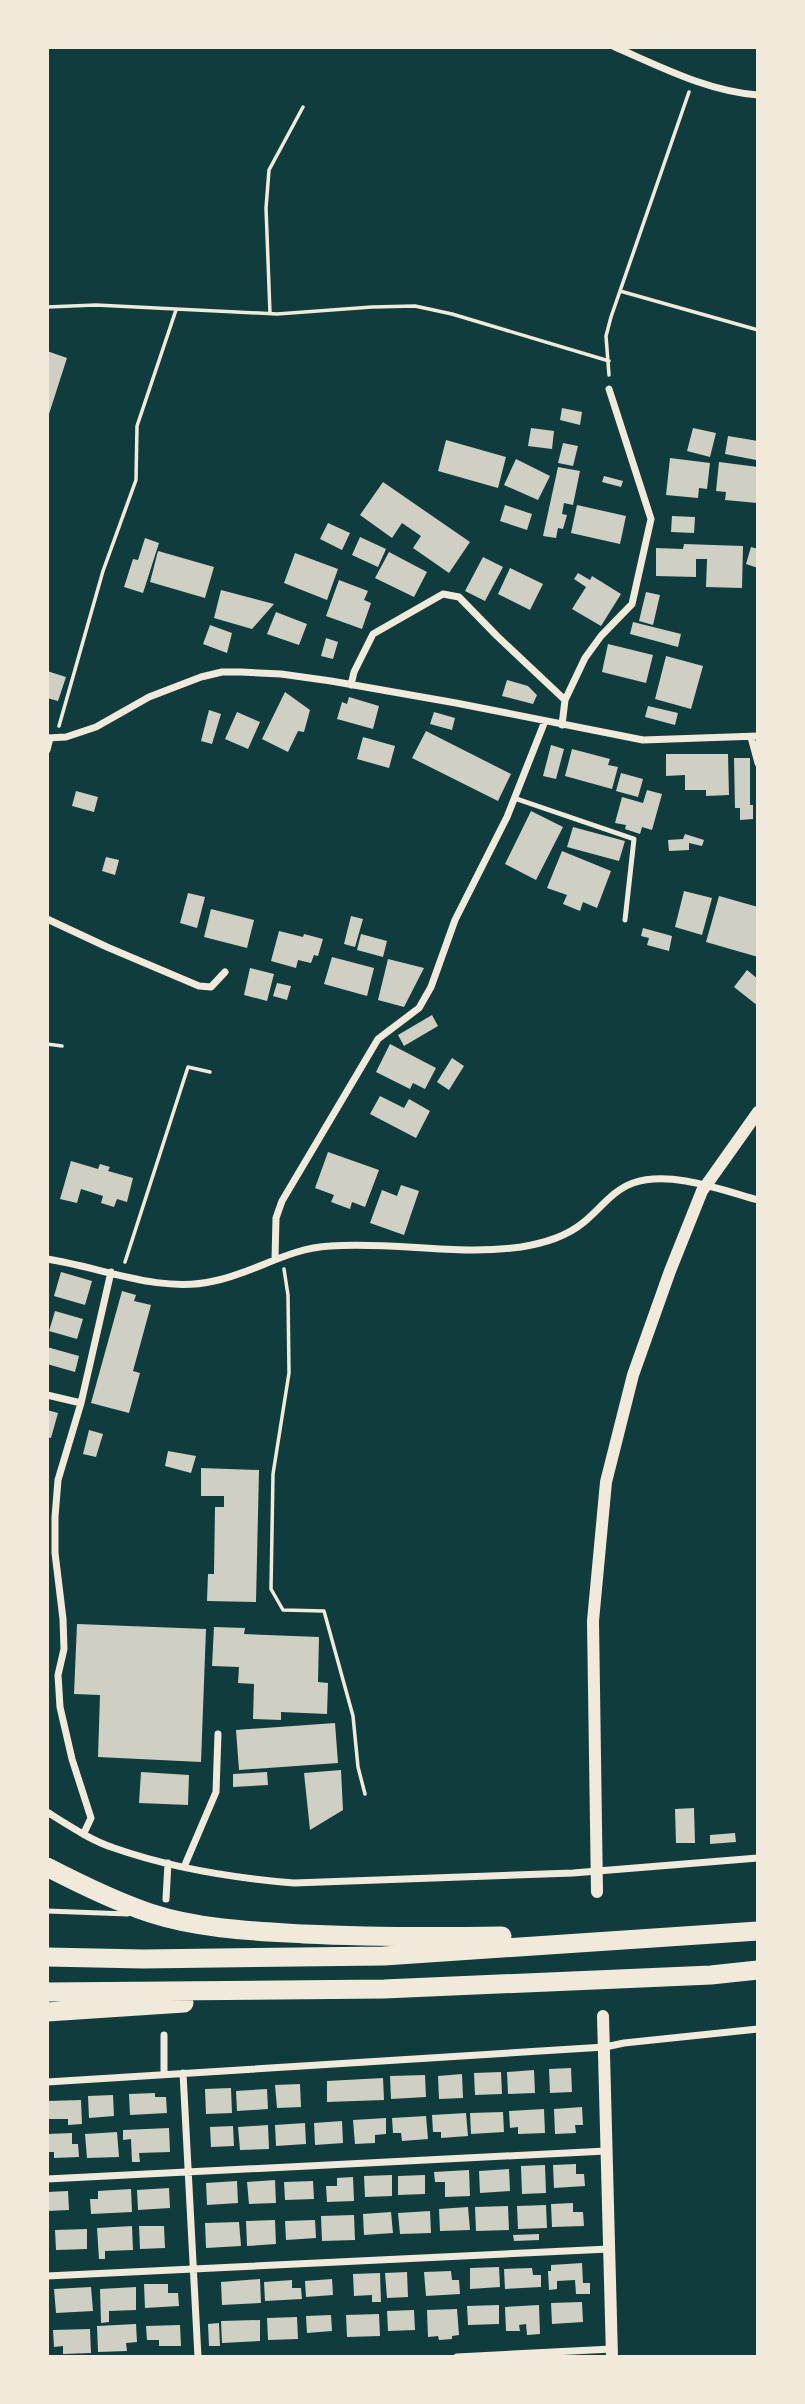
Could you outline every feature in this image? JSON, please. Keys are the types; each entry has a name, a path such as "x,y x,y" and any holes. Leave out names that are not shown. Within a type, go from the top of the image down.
{"highway":[{"path":"47,1867 83,1886 151,1913 199,1925 254,1931 381,1937 709,1935"},
{"path":"47,1957 143,1959 384,1956 758,1931"},
{"path":"47,2012 384,1989 711,1975 758,1970"},
{"path":"47,1992 384,1989"}],"street":[{"path":"615,47 714,88 758,95"},
{"path":"562,724 565,700 585,658 601,636 632,604 651,519 609,389"},
{"path":"351,685 373,634 443,594 459,597 565,700"},
{"path":"47,750 51,738 66,737 96,727 149,697 222,672 281,674 351,685 643,740 755,736 758,763"},
{"path":"279,1258 276,1218 282,1201 378,1038 419,1008 431,987 455,920 514,798 545,721"},
{"path":"47,919 199,986 211,987 225,972"},
{"path":"597,1892 593,1621 606,1482 632,1375 670,1271 706,1185 758,1112"},
{"path":"47,1259 172,1285 196,1284 216,1281 306,1249 349,1244 437,1249 519,1247 564,1236 625,1186 636,1181 680,1180 758,1200"},
{"path":"83,1833 91,1818 72,1759 60,1707 58,1675 64,1649 55,1553 55,1517 58,1480 81,1403 111,1272"},
{"path":"47,1395 81,1403"},
{"path":"184,1867 216,1792 218,1734"},
{"path":"47,1812 112,1848 184,1867 249,1880 294,1883 596,1872 758,1858"},
{"path":"166,1899 168,1863"},
{"path":"457,2357 612,2353 603,2016"},
{"path":"47,2082 605,2048 624,2043 758,2029"},
{"path":"164,2035 164,2074"},
{"path":"183,2073 198,2357"},
{"path":"47,2179 607,2151"},
{"path":"47,2276 609,2249"}],"lane":[{"path":"514,798 634,839 625,920"},
{"path":"47,1911 151,1913"}],"path":[{"path":"609,389 606,337 693,80"},
{"path":"270,313 265,208 270,170 303,107"},
{"path":"620,291 758,330"},
{"path":"47,307 96,305 270,313 415,306 452,314 609,361"},
{"path":"51,738 103,571 136,480 137,426 176,310"},
{"path":"47,1044 62,1046"},
{"path":"122,1275 188,1067 210,1072"},
{"path":"279,1258 288,1295 289,1373 273,1474 271,1589 283,1610 324,1611 353,1716 358,1767 365,1794"}],"building":[{"path":"47,351 67,358 48,417 47,417"},
{"path":"562,408 582,412 580,425 560,420"},
{"path":"531,428 554,431 552,449 528,446"},
{"path":"693,428 716,433 710,457 687,451"},
{"path":"728,436 758,441 756,460 725,454"},
{"path":"446,440 506,457 498,488 438,471"},
{"path":"563,443 578,446 573,466 558,463"},
{"path":"670,458 710,463 707,489 699,488 698,498 666,495"},
{"path":"516,459 550,476 538,500 504,485"},
{"path":"719,462 758,467 757,503 725,500 726,492 716,491"},
{"path":"558,467 580,471 573,505 564,503 562,514 567,515 563,529 558,528 556,538 543,536"},
{"path":"604,476 623,481 621,487 602,482"},
{"path":"383,482 470,542 449,573 413,548 421,536 402,523 392,538 360,515"},
{"path":"505,505 532,514 527,530 500,521"},
{"path":"577,505 626,516 620,544 571,533"},
{"path":"672,516 695,517 694,533 671,532"},
{"path":"328,523 350,533 342,550 320,539"},
{"path":"360,537 386,549 378,567 352,555"},
{"path":"145,538 159,543 143,593 124,587 133,559 138,560"},
{"path":"684,544 743,546 742,588 706,587 707,559 696,559 696,577 656,576 656,548 683,549"},
{"path":"751,547 758,549 758,568 746,564"},
{"path":"158,551 214,567 205,598 150,582"},
{"path":"389,552 427,572 414,597 375,578"},
{"path":"295,553 338,569 327,600 284,583"},
{"path":"483,557 503,567 485,601 465,591"},
{"path":"510,568 543,584 530,610 498,594"},
{"path":"578,573 590,580 592,576 621,594 601,626 572,609 586,587 574,579"},
{"path":"339,580 368,591 364,600 371,603 362,629 326,616"},
{"path":"221,590 274,604 252,629 214,618"},
{"path":"646,592 660,595 653,625 639,621"},
{"path":"276,612 307,624 299,645 267,634"},
{"path":"633,622 681,634 678,647 630,634"},
{"path":"210,625 232,633 227,653 203,644"},
{"path":"326,638 338,642 333,659 321,656"},
{"path":"608,644 653,655 646,683 602,672"},
{"path":"666,656 703,666 691,709 655,699"},
{"path":"47,671 66,677 58,701 47,698"},
{"path":"507,680 528,686 537,695 533,704 502,696"},
{"path":"285,692 310,710 304,732 298,731 288,752 262,739"},
{"path":"349,697 379,706 373,729 337,719 342,702 347,704"},
{"path":"648,706 678,713 675,725 645,717"},
{"path":"209,710 221,714 212,744 201,741"},
{"path":"237,712 260,722 248,749 225,739"},
{"path":"434,712 455,718 452,730 430,724"},
{"path":"426,731 511,774 498,801 412,758"},
{"path":"363,737 395,746 389,768 357,759"},
{"path":"551,745 564,749 556,779 543,776"},
{"path":"572,749 610,759 608,765 618,767 612,789 565,776"},
{"path":"666,754 728,754 729,795 706,796 706,790 685,790 685,775 666,776"},
{"path":"734,758 750,758 750,805 753,805 753,819 740,820 740,808 735,808"},
{"path":"621,773 643,779 638,797 616,791"},
{"path":"647,790 662,794 652,830 642,827 640,834 625,829 626,825 615,823 622,797 643,803"},
{"path":"76,791 98,797 94,812 72,806"},
{"path":"531,811 563,827 536,880 505,864"},
{"path":"573,827 625,841 619,861 567,847"},
{"path":"685,834 704,840 702,846 689,843 689,850 669,851 668,840 683,839"},
{"path":"562,851 611,871 597,908 583,902 580,911 563,904 567,895 547,888"},
{"path":"106,857 119,860 115,875 102,871"},
{"path":"684,891 712,898 702,935 675,927"},
{"path":"188,893 205,897 197,928 180,923"},
{"path":"719,896 758,907 758,957 706,942"},
{"path":"211,909 254,920 247,948 204,937"},
{"path":"351,916 363,919 355,947 344,944"},
{"path":"643,928 672,936 669,951 647,945 649,938 641,936"},
{"path":"279,931 323,939 318,956 314,955 311,963 298,960 296,968 271,961"},
{"path":"361,934 387,941 383,957 357,950"},
{"path":"332,957 374,968 367,996 324,984"},
{"path":"388,959 424,968 404,1007 378,1000"},
{"path":"250,968 274,974 267,1001 244,995"},
{"path":"747,970 758,979 758,1006 734,987"},
{"path":"277,983 291,986 287,1000 273,996"},
{"path":"432,1015 438,1026 404,1046 398,1035"},
{"path":"390,1044 436,1068 425,1089 413,1083 410,1089 376,1072"},
{"path":"452,1058 464,1066 449,1090 437,1082"},
{"path":"380,1096 404,1108 409,1099 430,1111 416,1138 370,1114"},
{"path":"328,1152 379,1170 365,1207 352,1202 350,1209 331,1202 334,1195 315,1188"},
{"path":"71,1161 98,1169 100,1164 110,1167 108,1171 133,1178 127,1202 117,1199 114,1207 101,1203 103,1196 81,1189 77,1203 60,1199"},
{"path":"401,1185 419,1191 404,1235 370,1223 382,1190 397,1196"},
{"path":"61,1272 92,1281 85,1305 54,1296"},
{"path":"122,1291 136,1295 134,1301 151,1305 133,1371 140,1373 129,1413 91,1403"},
{"path":"55,1311 83,1319 77,1339 49,1331"},
{"path":"47,1347 79,1356 75,1372 47,1364"},
{"path":"47,1410 58,1413 51,1438 47,1437"},
{"path":"89,1430 103,1434 96,1457 83,1454"},
{"path":"168,1451 196,1456 191,1473 165,1466"},
{"path":"201,1468 259,1470 256,1602 207,1601 208,1574 214,1574 215,1507 224,1507 224,1496 201,1496"},
{"path":"77,1624 206,1629 201,1762 98,1757 100,1695 74,1694"},
{"path":"214,1627 245,1628 244,1634 319,1637 318,1682 328,1683 327,1714 281,1712 281,1720 253,1719 254,1684 238,1683 239,1667 212,1666"},
{"path":"335,1723 338,1763 239,1770 236,1730"},
{"path":"341,1770 343,1810 310,1830 304,1773"},
{"path":"141,1772 189,1775 188,1805 139,1803"},
{"path":"267,1772 268,1785 233,1787 233,1774"},
{"path":"694,1808 695,1843 676,1843 675,1809"},
{"path":"735,1833 736,1842 710,1844 710,1835"},
{"path":"571,2068 572,2092 550,2093 549,2069"},
{"path":"534,2070 535,2093 508,2094 507,2072"},
{"path":"501,2072 502,2094 475,2095 474,2073"},
{"path":"462,2074 463,2098 439,2099 438,2076"},
{"path":"425,2075 426,2097 391,2099 390,2076"},
{"path":"383,2078 384,2100 327,2102 327,2081"},
{"path":"300,2084 301,2107 277,2108 275,2085"},
{"path":"231,2088 232,2113 206,2114 205,2089"},
{"path":"267,2089 268,2109 237,2111 236,2091"},
{"path":"155,2093 155,2097 166,2097 167,2113 130,2115 129,2094"},
{"path":"113,2095 114,2116 89,2118 88,2096"},
{"path":"81,2100 82,2124 68,2125 68,2119 47,2119 47,2101"},
{"path":"582,2107 583,2125 575,2125 576,2133 555,2134 554,2109"},
{"path":"544,2109 545,2133 518,2134 518,2127 510,2128 509,2111"},
{"path":"503,2112 504,2132 471,2134 470,2113"},
{"path":"466,2113 468,2136 441,2138 441,2132 433,2132 432,2115"},
{"path":"426,2116 428,2139 402,2141 401,2133 393,2133 392,2118"},
{"path":"386,2118 386,2134 375,2135 375,2143 355,2144 353,2120"},
{"path":"342,2121 343,2143 315,2145 314,2123"},
{"path":"305,2123 306,2144 276,2146 275,2125"},
{"path":"268,2125 269,2149 240,2150 238,2127"},
{"path":"233,2126 234,2146 211,2147 210,2127"},
{"path":"169,2128 170,2152 139,2153 140,2162 132,2162 131,2139 123,2140 123,2130"},
{"path":"117,2132 119,2157 87,2158 85,2134"},
{"path":"72,2133 72,2144 78,2144 79,2157 54,2158 54,2152 47,2152 47,2134"},
{"path":"576,2164 576,2174 584,2174 585,2186 554,2188 553,2165"},
{"path":"545,2165 546,2193 522,2194 521,2166"},
{"path":"509,2169 510,2191 480,2193 479,2171"},
{"path":"469,2170 470,2196 445,2197 445,2182 435,2182 434,2172"},
{"path":"392,2175 392,2196 365,2197 364,2176"},
{"path":"425,2175 425,2194 398,2195 398,2176"},
{"path":"353,2177 354,2201 327,2202 326,2186 337,2186 337,2178"},
{"path":"275,2180 276,2203 249,2204 247,2182"},
{"path":"237,2181 238,2203 207,2205 206,2183"},
{"path":"313,2181 314,2199 285,2200 284,2182"},
{"path":"169,2188 170,2208 138,2210 137,2190"},
{"path":"131,2189 132,2212 91,2214 90,2199 98,2199 98,2191"},
{"path":"68,2191 69,2210 47,2211 47,2192"},
{"path":"573,2203 573,2212 583,2212 584,2226 552,2227 551,2204"},
{"path":"546,2205 547,2228 518,2229 517,2206"},
{"path":"508,2206 509,2230 476,2231 475,2207"},
{"path":"468,2207 470,2230 440,2231 439,2209"},
{"path":"430,2211 431,2233 400,2234 398,2213"},
{"path":"391,2212 393,2233 364,2235 363,2214"},
{"path":"354,2215 355,2240 322,2241 321,2216"},
{"path":"275,2220 276,2244 247,2246 246,2221"},
{"path":"315,2220 316,2238 286,2240 285,2221"},
{"path":"239,2222 241,2246 206,2248 205,2223"},
{"path":"132,2226 133,2250 105,2251 105,2259 99,2259 97,2228"},
{"path":"139,2226 164,2226 165,2248 140,2249"},
{"path":"87,2229 87,2249 56,2250 55,2230"},
{"path":"539,2234 539,2240 514,2241 513,2235"},
{"path":"582,2263 583,2283 590,2283 590,2294 576,2294 575,2280 557,2281 557,2289 549,2290 548,2271 551,2271 551,2265"},
{"path":"499,2267 500,2287 470,2289 470,2268"},
{"path":"532,2268 533,2275 541,2275 541,2287 505,2289 504,2269"},
{"path":"451,2271 452,2280 459,2280 460,2294 426,2296 424,2272"},
{"path":"407,2272 408,2297 387,2298 385,2273"},
{"path":"380,2273 381,2302 372,2302 372,2295 354,2296 353,2274"},
{"path":"260,2279 261,2303 222,2305 221,2282"},
{"path":"332,2279 333,2295 306,2297 305,2281"},
{"path":"292,2280 292,2288 301,2288 302,2299 265,2301 264,2282"},
{"path":"144,2284 168,2284 168,2293 178,2293 179,2306 145,2308"},
{"path":"91,2287 93,2311 56,2313 54,2289"},
{"path":"136,2287 136,2310 109,2311 109,2322 101,2323 100,2289"},
{"path":"582,2302 583,2322 552,2324 551,2303"},
{"path":"499,2305 499,2324 468,2325 467,2306"},
{"path":"539,2305 540,2334 527,2335 526,2324 519,2325 520,2331 506,2331 505,2307"},
{"path":"457,2309 459,2335 452,2336 452,2339 439,2340 438,2336 428,2337 427,2310"},
{"path":"414,2310 415,2330 388,2331 387,2311"},
{"path":"379,2314 380,2336 347,2337 346,2315"},
{"path":"331,2315 332,2331 307,2333 306,2316"},
{"path":"297,2317 298,2339 268,2340 267,2318"},
{"path":"260,2320 260,2341 222,2343 221,2321"},
{"path":"219,2323 220,2346 209,2346 208,2324"},
{"path":"136,2324 137,2342 126,2343 127,2351 98,2352 97,2326"},
{"path":"180,2325 181,2346 159,2346 159,2340 147,2340 146,2326"},
{"path":"90,2329 91,2353 63,2354 63,2346 54,2347 53,2330"}]}
